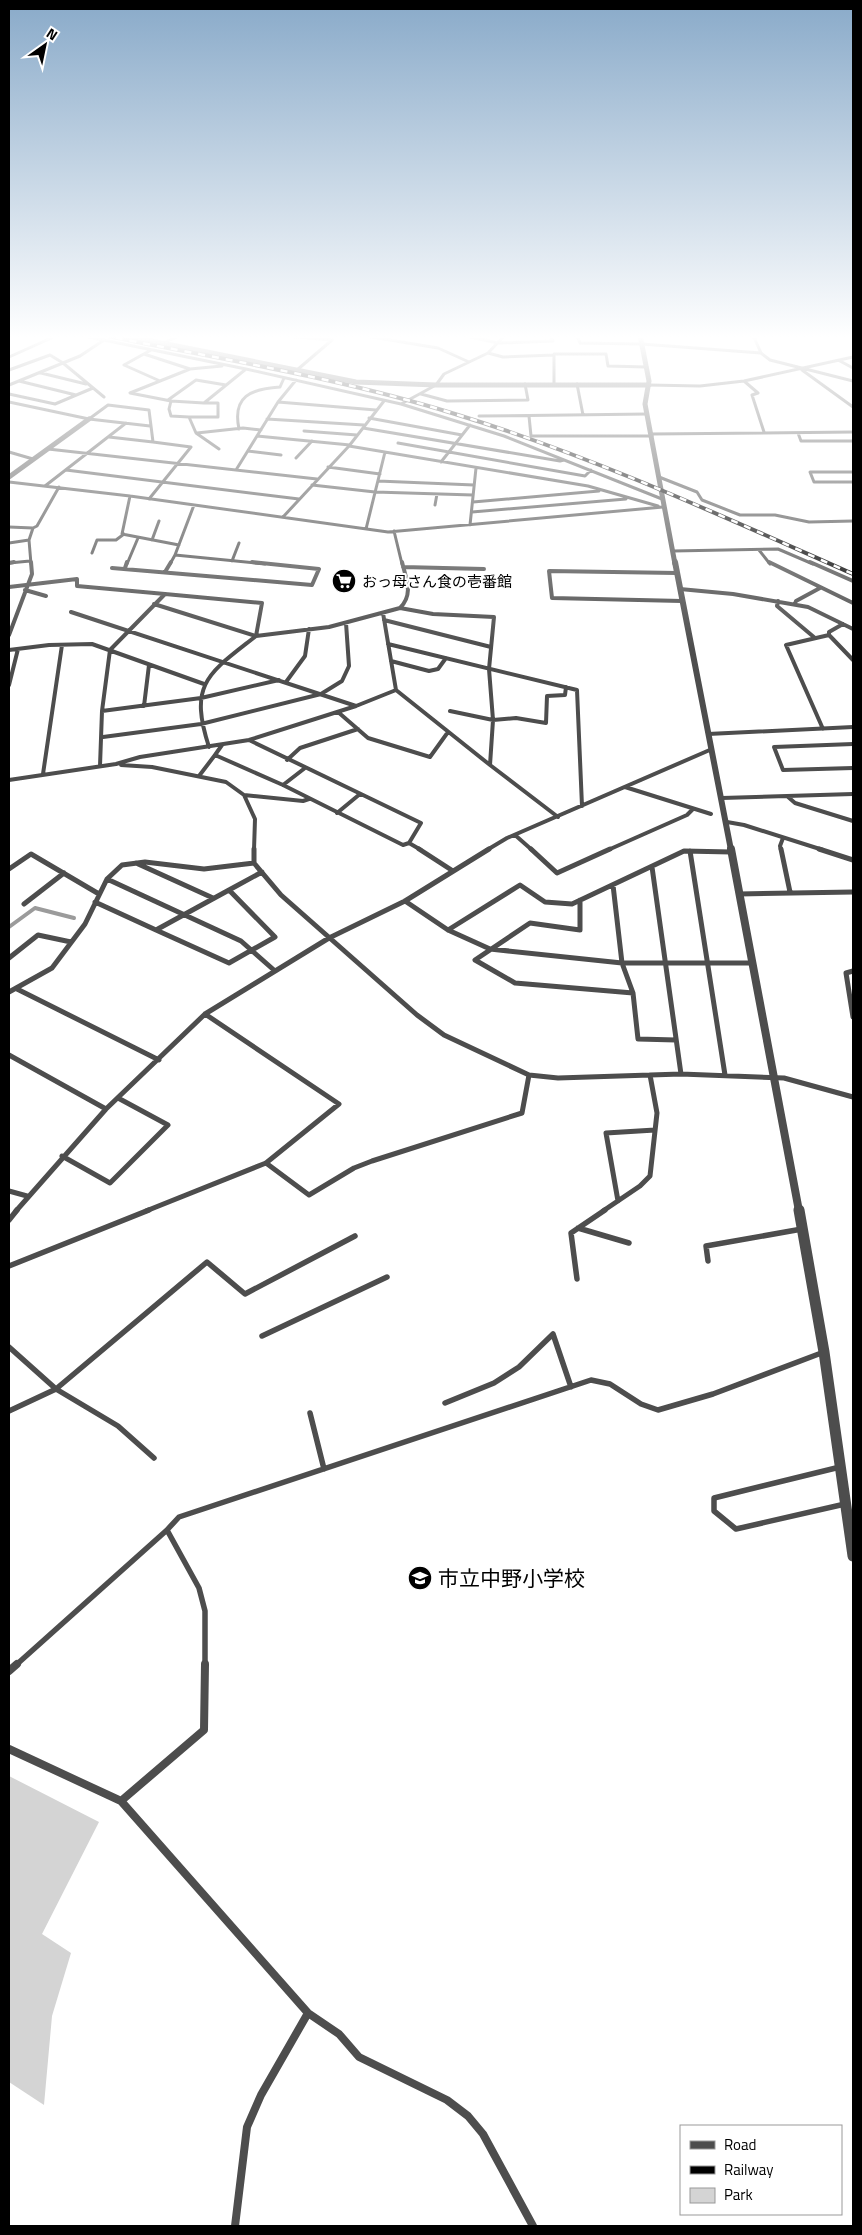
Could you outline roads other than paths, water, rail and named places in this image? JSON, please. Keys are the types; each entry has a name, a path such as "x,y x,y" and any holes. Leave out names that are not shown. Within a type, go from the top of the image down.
{"street":[{"path":"9,477 60,439"},
{"path":"45,486 106,439"},
{"path":"129,439 191,447 149,499"},
{"path":"205,439 219,449"},
{"path":"236,470 255,439"},
{"path":"293,439 349,445 602,490 663,507"},
{"path":"283,517 354,439"},
{"path":"436,439 560,461 564,460"},
{"path":"441,462 459,439"},
{"path":"508,439 662,499"},
{"path":"652,439 663,507 727,822 738,894 775,1077 824,1352 853,1556"},
{"path":"801,439 802,441 853,441"},
{"path":"296,458 312,441"},
{"path":"398,443 585,476 591,470"},
{"path":"48,448 317,479"},
{"path":"248,451 281,455"},
{"path":"9,452 33,459"},
{"path":"366,529 385,452"},
{"path":"328,467 380,474"},
{"path":"470,525 476,468"},
{"path":"66,470 299,499"},
{"path":"853,472 810,472 814,482 853,482"},
{"path":"659,477 697,492 702,500 740,515 775,515 809,522 853,521"},
{"path":"378,481 474,485"},
{"path":"9,482 130,496 366,529 394,531 663,507"},
{"path":"312,485 375,492 473,495"},
{"path":"9,635 32,574 29,540 33,528 37,526 59,487"},
{"path":"473,502 602,490"},
{"path":"435,505 437,494"},
{"path":"124,534 122,534 130,496"},
{"path":"472,512 631,498"},
{"path":"165,572 175,556 194,505"},
{"path":"152,540 159,521"},
{"path":"9,527 33,528"},
{"path":"394,531 409,593 407,601 400,608"},
{"path":"124,534 179,545"},
{"path":"92,553 97,540 116,540 124,534"},
{"path":"125,568 138,538"},
{"path":"9,543 29,540"},
{"path":"232,561 239,543"},
{"path":"673,551 778,549 853,581"},
{"path":"759,550 770,564 853,604"},
{"path":"112,568 312,585 319,569 175,556"},
{"path":"9,563 30,560"},
{"path":"403,567 484,569"},
{"path":"676,573 549,571 552,598 682,601"},
{"path":"9,588 77,579 77,586 262,602 256,636 224,661 204,684 201,698 201,724 209,747"},
{"path":"795,604 796,601 820,588"},
{"path":"680,589 733,594 808,607 853,629"},
{"path":"26,590 46,596"},
{"path":"100,766 103,737 102,711 110,650 165,594"},
{"path":"778,601 776,606 815,638"},
{"path":"154,604 256,636 346,623 400,608 433,614 494,616 489,668 493,720 490,765"},
{"path":"71,612 356,706"},
{"path":"383,613 396,690 558,816"},
{"path":"384,620 491,647"},
{"path":"103,737 201,724 321,694 342,680 349,666 346,623"},
{"path":"823,729 786,645 829,634 829,632 843,624"},
{"path":"286,682 305,656 309,629"},
{"path":"829,634 853,660"},
{"path":"43,774 62,644"},
{"path":"9,650 62,644 92,644 204,684"},
{"path":"388,644 577,690 582,806"},
{"path":"9,685 18,649"},
{"path":"391,662 429,670 438,669 446,658"},
{"path":"144,706 149,665"},
{"path":"102,711 201,698 280,680"},
{"path":"450,710 493,720 516,718 546,723 547,696 565,696 566,688"},
{"path":"9,780 116,764 140,758 250,740 356,706 396,690"},
{"path":"338,712 368,738 430,757 448,732"},
{"path":"708,734 853,727"},
{"path":"287,760 300,748 358,729"},
{"path":"215,755 283,785 403,846 409,843 421,823 287,760 250,740"},
{"path":"853,744 774,747 784,770 853,768"},
{"path":"199,776 222,745"},
{"path":"9,1220 27,1196 106,1109 205,1014 329,938 405,901 514,835 712,749"},
{"path":"116,764 152,768 226,782 244,795 255,819 254,864 281,896 418,1015 444,1035 529,1075 558,1078 681,1074 775,1077 853,1097"},
{"path":"283,785 305,768"},
{"path":"625,787 711,814"},
{"path":"337,813 360,794"},
{"path":"722,798 853,794"},
{"path":"244,795 303,801 309,799"},
{"path":"786,796 795,803 853,821"},
{"path":"514,835 557,873 687,815 693,809"},
{"path":"727,822 744,825 853,860"},
{"path":"782,838 780,846 790,892"},
{"path":"409,843 453,871"},
{"path":"448,930 520,885 545,902 572,904 684,851 731,852"},
{"path":"690,851 725,1074"},
{"path":"9,869 31,854 99,894"},
{"path":"9,992 52,968 85,924 107,879 122,865 145,862 204,869 254,864"},
{"path":"136,863 213,898"},
{"path":"652,866 681,1074"},
{"path":"156,930 262,872"},
{"path":"24,904 64,873"},
{"path":"107,879 241,941 275,971"},
{"path":"613,885 622,963 633,994 638,1039 676,1040"},
{"path":"95,902 228,963 275,937 229,890"},
{"path":"738,894 853,892"},
{"path":"580,900 580,930 530,923 490,948 475,960 515,983 633,994"},
{"path":"405,901 448,930 490,948 622,963 752,963"},
{"path":"9,958 38,934 71,942"},
{"path":"853,971 846,973 852,1001 853,1017"},
{"path":"17,989 159,1060"},
{"path":"9,1266 266,1163 339,1104 205,1014"},
{"path":"9,1055 106,1109"},
{"path":"266,1163 309,1195 354,1168 372,1161 522,1114 529,1075"},
{"path":"577,1279 571,1233 618,1201 650,1176 657,1113 650,1075"},
{"path":"62,1156 110,1183 168,1125 118,1098"},
{"path":"618,1201 606,1133 655,1130"},
{"path":"9,1191 27,1196"},
{"path":"578,1228 629,1243"},
{"path":"708,1261 706,1246 802,1229"},
{"path":"9,1411 56,1388 207,1262 245,1294 355,1236"},
{"path":"262,1336 387,1277"},
{"path":"445,1403 494,1383 519,1367 552,1334 571,1386"},
{"path":"9,1347 56,1388 118,1426 154,1458"},
{"path":"9,1671 167,1530 179,1517 591,1380 610,1384 641,1404 658,1410 713,1394 824,1352"},
{"path":"310,1413 324,1468"},
{"path":"841,1467 714,1498 714,1511 736,1529 846,1504"},
{"path":"121,1801 204,1730 205,1611 199,1588 167,1530"},
{"path":"9,1749 121,1801 308,2012 339,2034 358,2057 447,2100 468,2116 483,2134 533,2226"},
{"path":"235,2226 247,2126 261,2095 308,2012"}],"waterway":[{"path":"9,927 35,908 74,918"}],"railway":[{"path":"530,439 656,488 853,574"}],"place":[{"name":"おっ母さん食の壱番館","path":"344,581"},
{"name":"市立中野小学校","path":"420,1578"}]}
